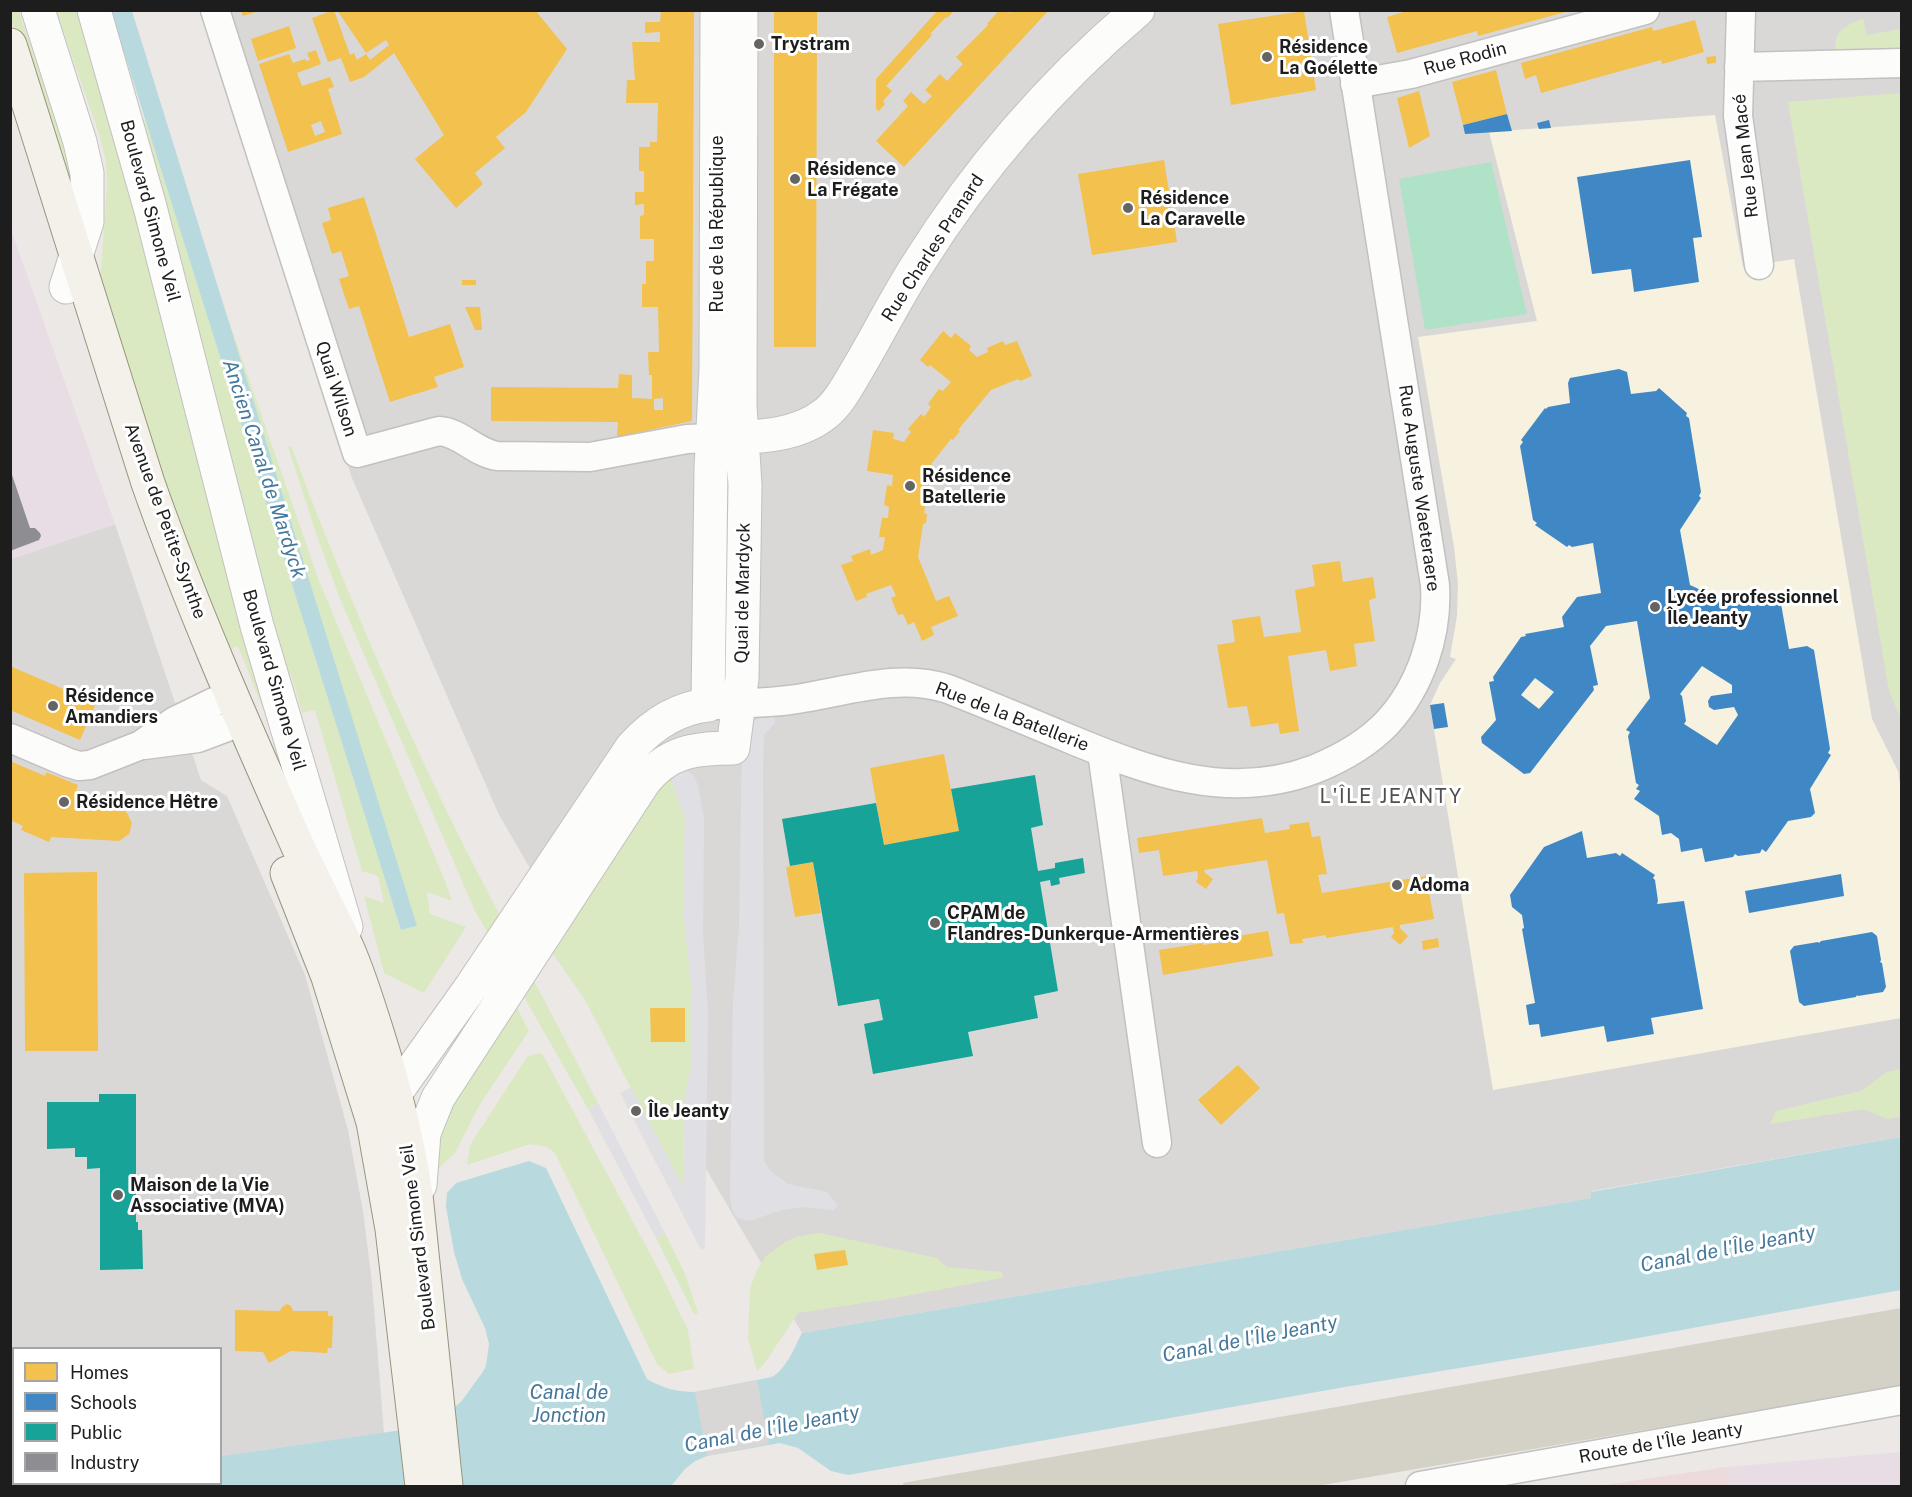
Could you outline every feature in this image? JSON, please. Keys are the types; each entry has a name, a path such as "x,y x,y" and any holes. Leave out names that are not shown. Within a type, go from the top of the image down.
{"main road":[{"name":"Avenue de Petite-Synthe","path":"10,45 160,515 196,611 227,717"},
{"name":"Avenue de Petite-Synthe","path":"10,113 142,523 174,609 227,717 347,947 360,981"},
{"name":"Boulevard Simone Veil","path":"227,717 301,905 344,1024 366,1097 376,1136 392,1229 419,1355"},
{"name":"Boulevard Simone Veil","path":"360,981 396,1092 411,1156 419,1223 419,1355"},
{"path":"419,1355 422,1486"},
{"path":"419,1355 446,1486"}],"street":[{"path":"38,10 80,142 87,173 87,222 66,286"},
{"name":"Boulevard Simone Veil","path":"94,10 150,207 257,626 330,867 360,981"},
{"name":"Quai Wilson","path":"215,10 357,453 439,431 487,454 497,456 590,456 687,439 728,438"},
{"name":"Rue de la République","path":"717,10 716,369 728,438"},
{"name":"Rue de la République","path":"728,438 740,406 741,10"},
{"name":"Rue Charles Pranard","path":"728,438 770,435 796,429 813,423 832,408 919,262 987,165 1066,77 1138,10"},
{"path":"1344,10 1355,84"},
{"name":"Rue Rodin","path":"1355,84 1411,74 1645,10"},
{"name":"Rue Jean Macé","path":"1742,10 1739,132 1759,265"},
{"path":"1739,67 1902,63"},
{"name":"Rue Auguste Waeteraere","path":"1102,752 1161,773 1198,781 1253,782 1306,772 1356,749 1381,729 1404,702 1427,653 1435,613 1435,585 1355,84"},
{"name":"Quai de Mardyck","path":"419,1223 421,1155 427,1122 446,1086 644,782 653,770 684,753 700,749 733,748 724,704 711,468 728,438"},
{"name":"Rue de la Batellerie","path":"724,704 789,700 899,681 925,683 954,692 1102,752 1157,1143"},
{"path":"376,1136 379,1118 396,1092 471,987 637,741 678,712 724,704"},
{"path":"10,738 79,766 98,762 141,745 175,721 227,717"},
{"name":"Route de l'Île Jeanty","path":"1420,1486 1902,1400"}],"shaded area":[{"path":"206,11 1901,11 1901,1137 1592,1191 1591,1198 802,1333 499,815 352,478 246,146"},
{"name":"Lycée professionnel Île Jeanty","path":"1715,115 1743,267 1794,259 1872,719 1898,771 1902,796 1901,1018 1493,1090 1430,705 1440,683 1456,659 1450,657 1457,616 1458,583 1454,547 1418,337 1537,321 1489,132"},
{"path":"10,227 115,524 11,559 10,559"},
{"path":"115,524 201,780 227,796 305,975 348,1130 363,1211 372,1283 384,1433 222,1456 222,1347 12,1347 11,1481 11,559"},
{"path":"774,715 775,723 764,735 763,768 764,1160 770,1171 788,1184 827,1192 838,1206 833,1210 803,1207 782,1210 749,1221 736,1217 730,1197 733,1000 739,927 742,744 751,723 757,719"},
{"path":"685,770 693,775 698,785 704,819 703,936 708,1011 705,1249 700,1248 620,1093 631,1087 683,1186 684,1101 692,1064 692,994 683,907 685,818 671,779 671,771"},
{"path":"598,1103 665,1233 656,1238 588,1109"},
{"path":"1901,1308 1901,1386 1317,1486 904,1486 903,1483"},
{"path":"1901,1452 1901,1486 1730,1486 1726,1467"},
{"path":"1726,1467 1730,1486 1599,1486"}],"green space":[{"path":"10,11 19,11 66,152 71,191 66,192"},
{"path":"56,11 80,11 277,744 238,646 223,653 99,296 107,185 106,161 98,131"},
{"path":"1863,19 1867,35 1901,29 1901,51 1837,52 1836,40 1841,31"},
{"path":"1902,93 1901,719 1889,691 1788,102"},
{"path":"141,119 146,120 401,930 416,926 223,304 319,581 452,901 427,892 430,914 466,927 424,993 384,973 364,896 384,903 378,876 362,871 315,710 302,713 291,675 286,676"},
{"path":"1491,162 1527,314 1425,330 1399,179"},
{"path":"291,446 330,548 417,748 464,846 598,1103 588,1109 475,911 340,599 288,447"},
{"path":"671,771 671,779 685,818 683,907 692,994 692,1064 684,1101 683,1188 584,998 550,950"},
{"path":"515,1004 529,1031 480,1104 455,1153 435,1172 441,1119"},
{"path":"539,1053 543,1055 659,1270 688,1330 694,1369 669,1374 657,1364 555,1153 547,1147 530,1144 467,1165 470,1145 527,1057"},
{"path":"1901,1069 1901,1116 1887,1119 1864,1109 1770,1124 1776,1111 1861,1091 1887,1072"},
{"path":"665,1233 686,1276 698,1313 694,1314 656,1238"},
{"path":"819,1233 937,1258 947,1267 1002,1272 1003,1275 1001,1278 895,1298 798,1313 757,1371 748,1338 750,1288 757,1270 766,1256 785,1242 796,1237"}],"water":[{"name":"Ancien Canal de Mardyck","path":"111,11 132,11 417,926 401,930"},
{"path":"1901,1137 1901,1290 1616,1342 1345,1387 848,1475 831,1471 798,1448 780,1443 707,1456 695,1461 685,1469 671,1486 11,1486 11,1481 12,1485 222,1485 222,1456 402,1430 453,1408 461,1402 486,1366 489,1344 485,1328 462,1279 454,1252 446,1207 447,1193 456,1183 529,1161 546,1168 647,1379 670,1389 695,1392 772,1377 786,1363 802,1333 1591,1198 1591,1192"}],"pier":[{"path":"757,1380 769,1444 707,1456 695,1392"}],"building: Homes":[{"path":"241,10 259,10 259,11 243,16"},
{"path":"334,10 350,55 354,53 357,60 366,54 370,60 389,45 386,40 366,53 337,10 535,10 567,49 526,112 496,137 505,148 475,173 483,184 456,208 415,159 444,135 394,53 364,77 350,82 341,58 328,62 312,18"},
{"path":"661,10 694,10 692,421 617,437 618,422 491,421 491,387 618,388 619,374 632,375 632,398 652,399 652,375 649,375 648,352 659,352 658,307 642,307 642,284 646,284 646,261 654,261 654,239 640,239 640,216 644,215 644,204 635,205 635,192 644,192 644,171 639,171 639,147 650,147 650,142 657,142 658,103 626,103 627,80 635,80 632,42 660,42 660,32 645,33 645,22 660,22","holes":["663,398 663,410 654,410 654,399"]},
{"name":"Résidence La Frégate","path":"774,10 817,10 816,347 774,347"},
{"path":"938,10 953,12 930,34 932,35 886,86 892,91 883,101 885,104 879,111 876,109 876,79"},
{"path":"999,10 1006,10 1010,13 1013,10 1049,10 904,167 876,141 908,106 903,101 911,92 924,104 932,96 925,90 940,74 947,81 963,64 956,57 988,25"},
{"path":"1410,10 1569,11 1478,36 1477,31 1397,53 1387,17"},
{"name":"Résidence La Goélette","path":"1304,11 1316,90 1231,105 1218,24"},
{"path":"1695,20 1704,52 1662,64 1661,60 1541,93 1536,75 1525,79 1521,63 1652,27 1653,31"},
{"path":"289,26 296,48 258,61 251,39"},
{"path":"316,50 321,64 297,73 302,86 330,77 334,87 328,89 342,134 288,152 259,64 289,54 293,63 305,59 310,60 307,53","holes":["321,121 325,132 315,136 311,125"]},
{"path":"1716,56 1716,63 1707,64 1706,57"},
{"path":"1496,70 1507,114 1463,125 1452,82"},
{"path":"1419,91 1430,136 1409,148 1397,98"},
{"name":"Résidence La Caravelle","path":"1164,160 1177,242 1092,255 1078,174"},
{"path":"364,197 409,337 450,324 464,367 434,377 438,387 390,402 359,306 349,309 339,279 349,276 341,251 332,254 322,223 331,220 328,208"},
{"path":"462,280 476,280 476,285 462,285"},
{"path":"465,307 480,307 482,330 475,330"},
{"name":"Résidence Batellerie","path":"943,331 951,338 955,333 971,346 969,350 977,357 988,352 987,348 1003,341 1005,345 1017,341 1032,376 991,390 958,430 960,431 953,440 951,439 932,463 924,513 927,514 926,523 923,524 918,557 936,601 949,596 958,616 931,627 934,635 922,641 914,622 908,625 903,614 898,615 891,598 896,596 891,585 866,594 867,597 856,601 841,565 853,561 851,556 870,549 871,555 883,550 885,537 879,537 882,518 888,518 889,507 884,505 887,485 892,486 893,475 867,471 873,430 894,433 893,439 904,442 911,432 908,429 921,414 924,417 931,407 928,404 939,389 943,391 951,382 920,360"},
{"path":"1340,561 1343,582 1373,577 1376,598 1369,600 1375,641 1354,644 1357,666 1330,671 1326,650 1288,656 1299,731 1280,734 1278,723 1251,727 1247,706 1228,708 1217,645 1235,642 1232,620 1260,616 1264,637 1301,632 1295,590 1315,586 1312,565"},
{"name":"Résidence Amandiers","path":"10,666 96,703 80,740 10,710"},
{"path":"944,754 959,831 884,845 870,768"},
{"name":"Résidence Hêtre","path":"10,761 45,776 46,772 78,785 76,790 97,798 98,794 125,806 123,810 132,823 129,834 119,841 51,837 49,842 21,830 23,826 10,820"},
{"name":"Adoma","path":"1262,818 1265,833 1290,829 1289,825 1309,822 1312,837 1320,836 1327,874 1318,875 1322,893 1426,876 1434,919 1400,925 1408,936 1400,945 1391,937 1394,933 1393,927 1326,938 1326,935 1302,939 1303,943 1290,944 1284,913 1277,914 1267,860 1204,870 1213,879 1206,889 1196,882 1197,871 1163,876 1159,850 1139,853 1137,838"},
{"path":"813,862 821,913 795,917 786,867"},
{"path":"97,872 98,1051 25,1051 24,873"},
{"path":"1268,931 1273,956 1163,975 1159,950 1225,942 1225,938"},
{"path":"1438,938 1439,947 1423,950 1422,941"},
{"path":"650,1008 685,1008 685,1042 651,1042"},
{"path":"1238,1065 1260,1088 1221,1125 1198,1100"},
{"path":"845,1250 848,1265 817,1270 814,1254"},
{"path":"287,1304 293,1311 328,1311 328,1316 333,1316 332,1348 328,1348 327,1353 291,1351 269,1363 263,1352 235,1351 235,1310 280,1311"},
{"path":"10,1362 12,1362 12,1431 10,1431"}],"building: Schools":[{"path":"1507,114 1512,131 1465,134 1463,125"},
{"path":"1549,120 1551,128 1539,129 1537,123"},
{"path":"1690,160 1702,237 1693,238 1699,282 1634,292 1631,269 1592,274 1577,177"},
{"path":"1619,369 1627,372 1631,394 1656,391 1659,388 1687,413 1701,492 1699,496 1701,498 1680,530 1690,585 1727,602 1774,594 1780,598 1789,649 1807,646 1814,650 1830,749 1828,753 1831,755 1810,789 1815,813 1811,817 1788,821 1766,852 1762,849 1760,853 1738,856 1735,854 1733,857 1705,862 1702,848 1681,852 1679,839 1671,833 1662,835 1659,816 1634,799 1640,791 1636,789 1639,785 1636,783 1628,736 1630,732 1626,730 1650,698 1637,621 1606,626 1590,646 1598,685 1593,686 1594,690 1530,773 1524,774 1482,743 1481,737 1496,720 1489,682 1494,681 1493,677 1521,637 1526,636 1525,634 1564,627 1562,617 1577,597 1601,593 1593,543 1567,547 1535,525 1537,523 1533,520 1520,446 1523,442 1521,440 1545,408 1570,403 1568,383 1570,378","holes":["1702,666 1732,685 1732,693 1711,696 1708,701 1709,707 1714,710 1734,707 1738,715 1717,745 1684,724 1686,721 1680,694","1535,678 1554,692 1539,709 1521,695"]},
{"path":"1444,703 1448,727 1434,729 1430,705"},
{"path":"1582,831 1587,858 1616,853 1620,856 1622,853 1655,875 1653,878 1657,904 1684,901 1703,1009 1651,1018 1654,1034 1607,1042 1604,1026 1541,1037 1539,1024 1529,1025 1526,1005 1535,1003 1522,929 1524,928 1522,915 1512,907 1510,895 1544,847"},
{"path":"1841,874 1844,896 1749,913 1745,891"},
{"path":"1872,932 1877,936 1882,963 1886,987 1883,992 1804,1006 1799,1002 1790,951 1794,946"}],"building: Public":[{"name":"CPAM de Flandres-Dunkerque-Armentières","path":"1035,775 1043,825 1031,828 1038,871 1055,868 1055,863 1083,858 1085,873 1059,878 1060,884 1051,886 1050,880 1040,882 1058,991 1034,996 1038,1018 968,1032 973,1056 873,1074 864,1024 883,1020 879,999 838,1006 813,862 790,866 782,819 876,803 884,845 959,831 951,789"},
{"name":"Maison de la Vie Associative (MVA)","path":"99,1094 136,1094 136,1222 138,1222 138,1230 142,1230 143,1269 100,1270 100,1168 87,1169 87,1157 75,1157 75,1148 47,1149 47,1102 99,1102"}],"building: Industry":[{"path":"10,469 30,528 35,528 41,536 39,540 10,551"}],"place":[{"name":"Trystram","path":"759,44"},
{"name":"Résidence La Goélette","path":"1267,57"},
{"name":"Résidence La Frégate","path":"795,179"},
{"name":"Résidence La Caravelle","path":"1128,208"},
{"name":"Résidence Batellerie","path":"910,486"},
{"name":"Lycée professionnel Île Jeanty","path":"1655,607"},
{"name":"Résidence Amandiers","path":"53,706"},
{"name":"Résidence Hêtre","path":"64,802"},
{"name":"Adoma","path":"1397,885"},
{"name":"CPAM de Flandres-Dunkerque-Armentières","path":"935,923"},
{"name":"Île Jeanty","path":"636,1111"},
{"name":"Maison de la Vie Associative (MVA)","path":"118,1195"}],"district":[{"name":"L'ÎLE JEANTY","path":"1391,797"}],"water label":[{"name":"Canal de l'Île Jeanty","path":"1728,1249"},
{"name":"Canal de l'Île Jeanty","path":"1250,1339"},
{"name":"Canal de Jonction","path":"569,1404"},
{"name":"Canal de l'Île Jeanty","path":"772,1429"}]}
